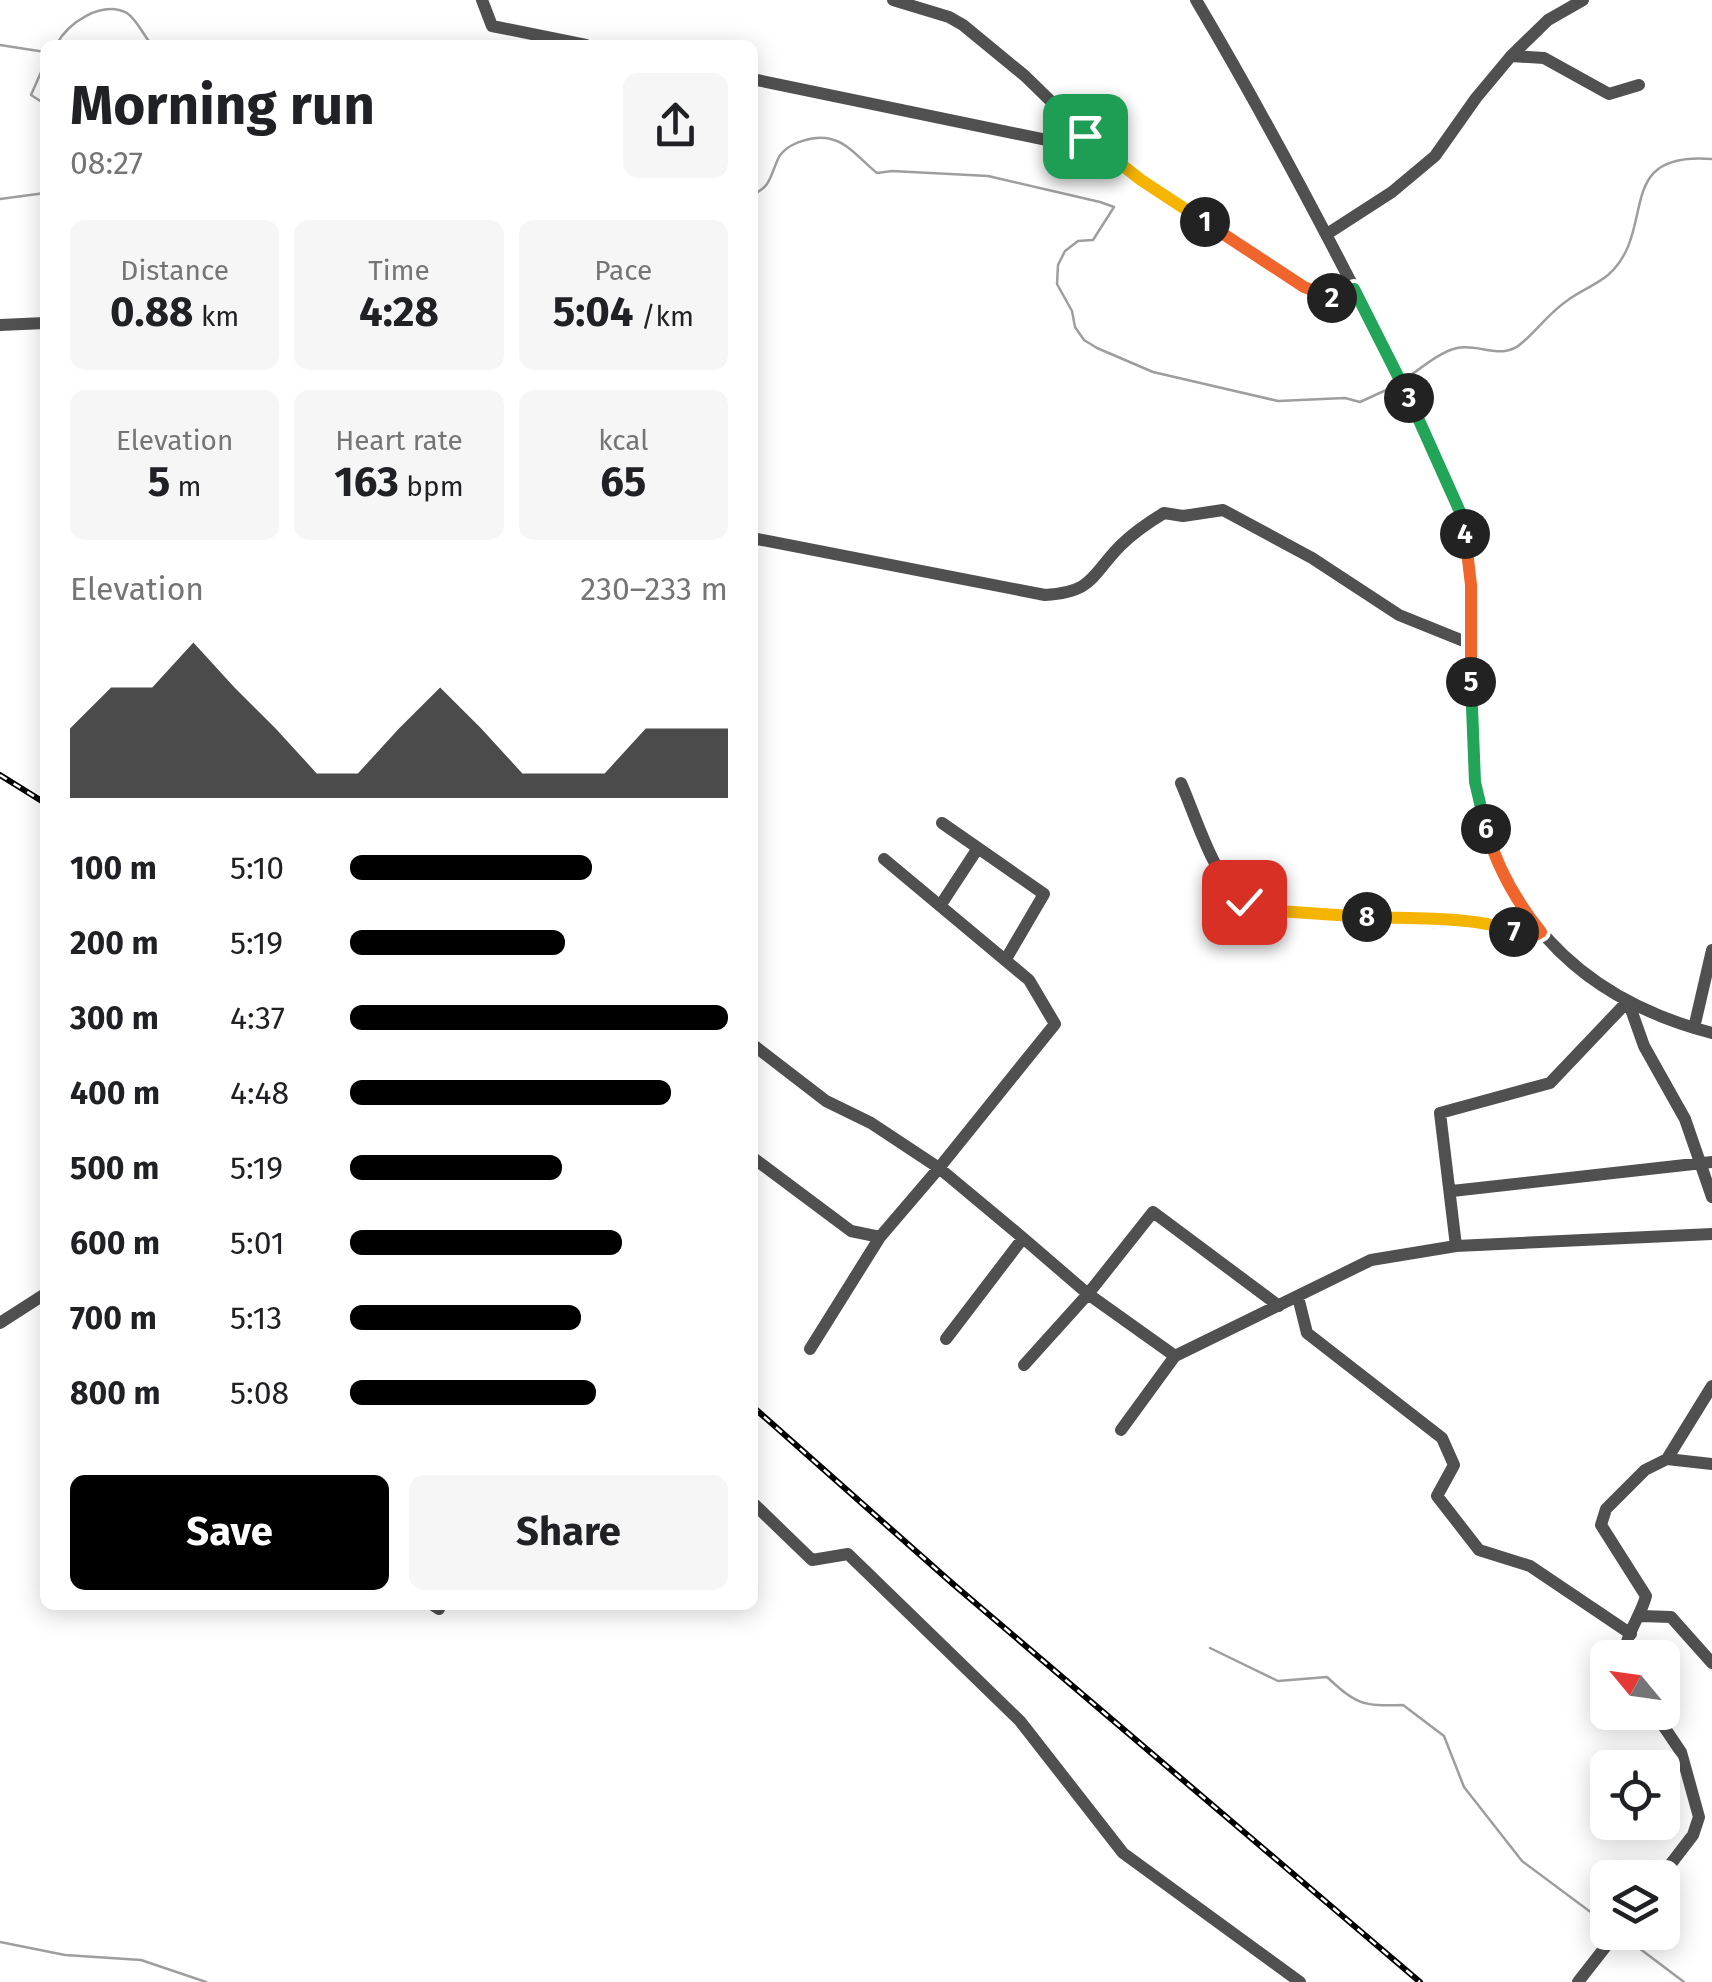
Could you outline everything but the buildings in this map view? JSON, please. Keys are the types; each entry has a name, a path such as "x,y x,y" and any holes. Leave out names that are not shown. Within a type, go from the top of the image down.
{"street":[{"path":"482,0 492,26 561,40"},
{"path":"892,0 963,25 1025,76 1102,151 1304,287 1338,300 1354,289"},
{"path":"1196,0 1328,234 1397,372 1461,514 1468,548 1475,782 1483,820 1504,878 1541,932 1590,977 1628,1001 1712,1033"},
{"path":"1328,234 1392,192 1435,156 1511,56 1548,20 1584,0"},
{"path":"1511,56 1544,58 1609,94 1639,85"},
{"path":"758,80 1102,151"},
{"path":"0,325 40,323"},
{"path":"758,539 1020,591 1071,594 1089,583 1121,545 1164,513 1184,516 1223,510 1312,558 1399,615 1471,644"},
{"path":"1181,784 1225,883 1244,902 1278,911 1503,927 1528,939 1541,932"},
{"path":"942,823 1044,894 1006,959"},
{"path":"940,906 978,848"},
{"path":"810,1349 880,1237 1055,1024 1030,980 884,859"},
{"path":"1694,1028 1712,950"},
{"path":"1628,1001 1644,1046 1708,1163 1712,1197"},
{"path":"1456,1246 1440,1113 1550,1083 1628,1001"},
{"path":"758,1049 826,1101 871,1123 939,1168 1088,1294 1175,1356"},
{"path":"758,1162 850,1231 880,1237"},
{"path":"1452,1190 1708,1163"},
{"path":"1024,1365 1154,1212 1279,1306"},
{"path":"1120,1430 1175,1356 1372,1260 1456,1246 1712,1234"},
{"path":"946,1339 1023,1238"},
{"path":"0,1324 40,1297"},
{"path":"1298,1297 1307,1334 1442,1438 1454,1464 1437,1496 1479,1550 1530,1566 1631,1634"},
{"path":"1628,1640 1646,1596 1601,1525 1606,1509 1645,1470 1667,1459 1712,1386"},
{"path":"1667,1459 1712,1464"},
{"path":"758,1508 812,1560 848,1554 1020,1721 1124,1853 1300,1982"},
{"path":"1641,1616 1671,1618 1712,1663"},
{"path":"1666,1730 1681,1752 1700,1817 1693,1835 1674,1860"},
{"path":"1578,1982 1603,1950"}],"waterway":[{"path":"59,40 86,16 107,9 127,13 148,40"},
{"path":"0,45 40,51"},
{"path":"40,74 31,95 40,101"},
{"path":"758,192 766,185 782,153 803,141 819,138 845,146 877,173 988,176 1100,202 1114,207 1093,240 1078,241 1065,251 1058,265 1057,284 1084,340 1153,372 1278,401 1345,398 1360,402 1397,385"},
{"path":"1404,380 1450,350 1515,348 1562,305 1608,275 1623,257 1641,197 1648,180 1660,167 1681,160 1712,159"},
{"path":"0,199 40,194"},
{"path":"1210,1648 1278,1681 1327,1677 1361,1702 1403,1705 1444,1736 1464,1787 1522,1861 1590,1912"},
{"path":"0,1942 65,1955 141,1960 206,1982"},
{"path":"1642,1950 1684,1982"}],"railway":[{"path":"0,775 40,800"},
{"path":"758,1411 953,1584 1420,1982"}],"route":[{"path":"1085,136 1141,180 1304,287 1338,300 1354,289 1405,389 1461,514 1471,585 1475,782 1491,847 1504,878 1541,932 1528,939 1503,927 1278,911 1244,902"}]}
